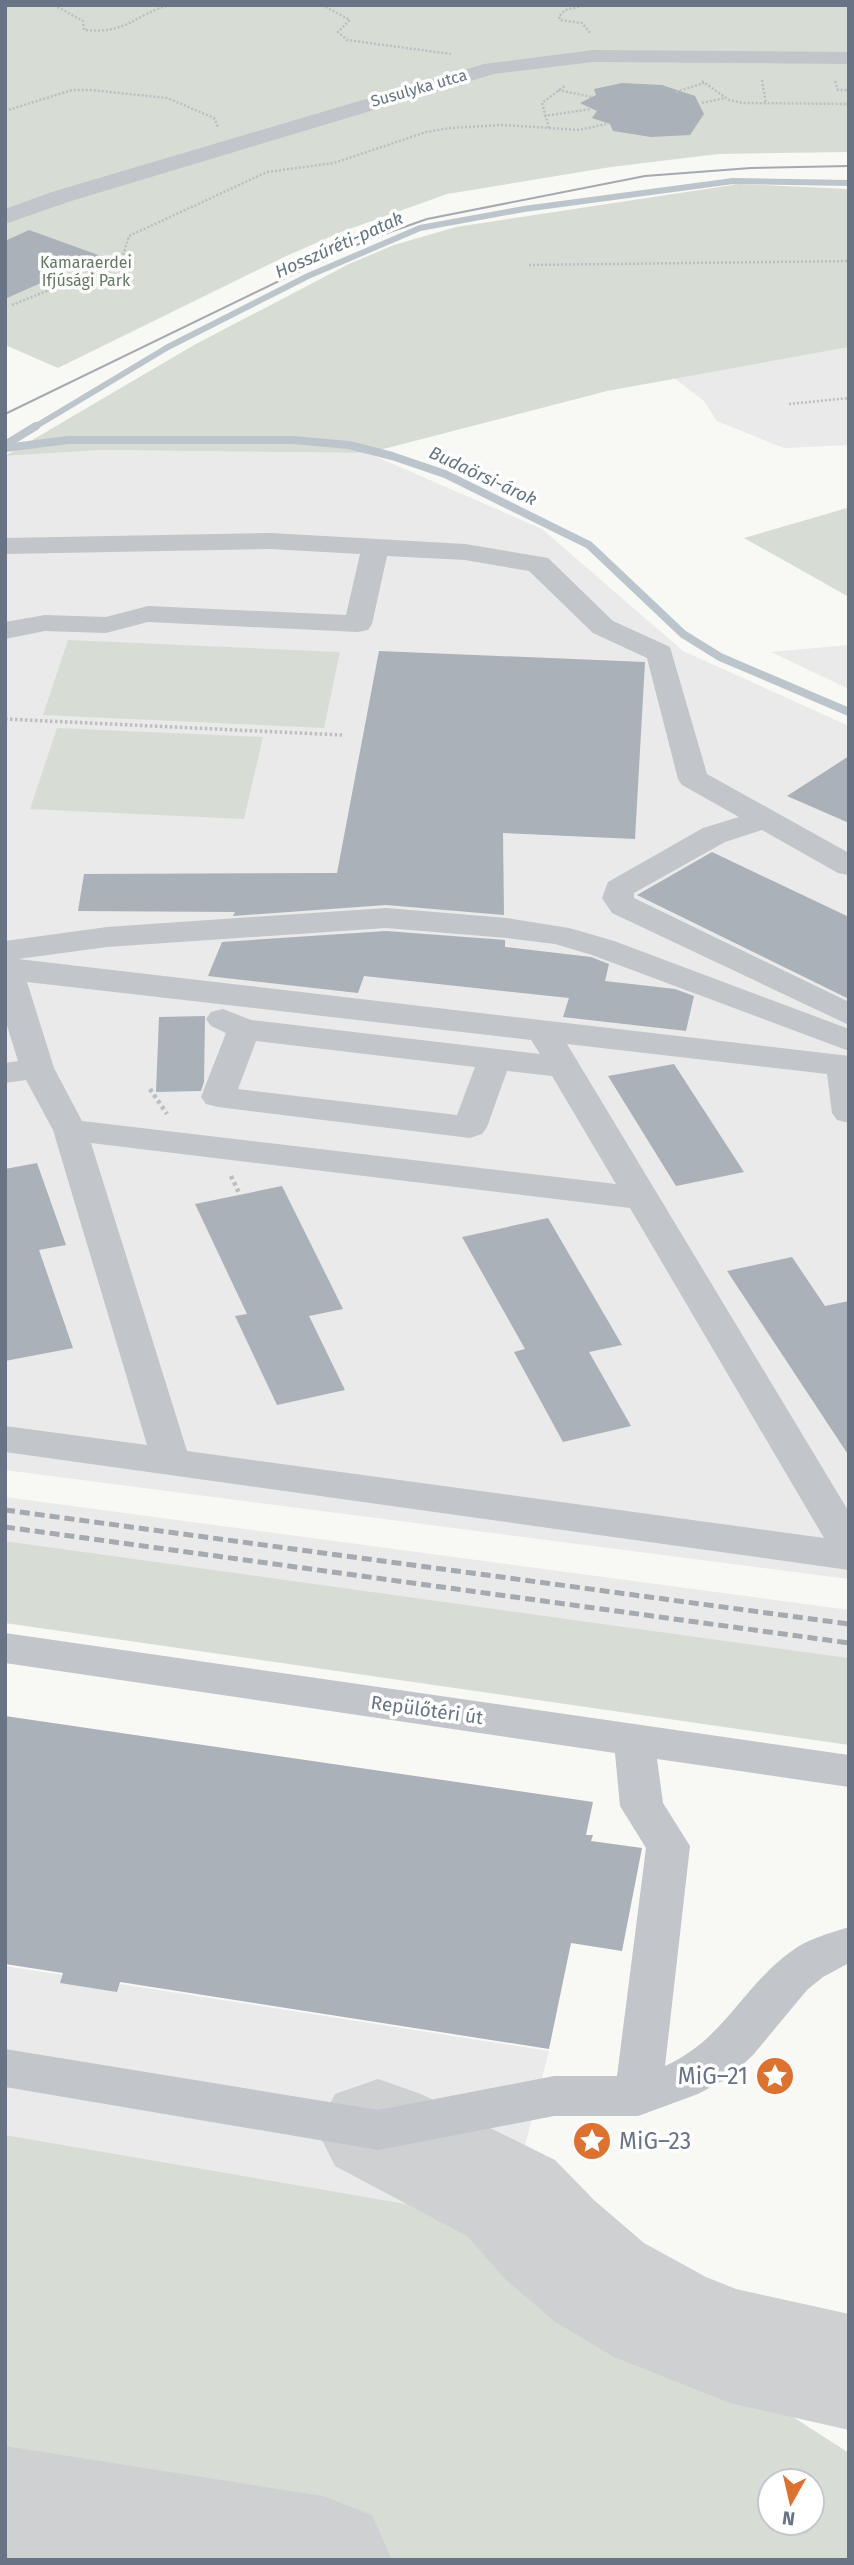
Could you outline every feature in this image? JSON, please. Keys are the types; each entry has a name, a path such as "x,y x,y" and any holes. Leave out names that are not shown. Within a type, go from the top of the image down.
{"street":[{"name":"Susulyka utca","path":"5,217 60,197 436,82 507,65 598,56 849,58"},
{"path":"5,547 271,541 465,552 538,564 603,627 660,653 693,779 762,820 849,866"},
{"path":"5,631 45,623 106,625 148,614 358,624 375,547"},
{"path":"762,820 715,835 620,889 618,898 623,906 849,1015"},
{"path":"6,962 107,937 386,918 507,928 558,935 603,948 847,1051"},
{"path":"6,962 204,993 544,1033 847,1051"},
{"path":"6,962 21,1070 70,1130 171,1461"},
{"path":"204,993 215,1013 227,1023 244,1029 563,1067"},
{"path":"244,1029 218,1097 470,1127 494,1060"},
{"path":"544,1033 639,1198 837,1504 849,1546"},
{"path":"847,1051 849,1113"},
{"path":"70,1130 639,1198"},
{"path":"5,1440 849,1556"},
{"name":"Repülőtéri út","path":"5,1648 849,1771"},
{"path":"638,1741 635,1763 642,1806 668,1846 638,2096"},
{"path":"5,2068 378,2130 554,2096 638,2096 665,2087 720,2058 771,1996 812,1960 849,1945"}],"path":[{"path":"54,5 83,20 84,30 98,32 122,27 151,15 159,7 169,5"},
{"path":"236,5 301,5"},
{"path":"322,5 350,20 338,32 347,40 484,58 507,65"},
{"path":"587,5 565,10 559,16 560,20 582,23 587,28 598,56"},
{"path":"693,79 705,83 726,98 743,103 849,104"},
{"path":"549,128 542,103 557,89 569,83"},
{"path":"676,92 705,83"},
{"path":"557,89 592,97"},
{"path":"5,111 72,90 167,98 214,118 219,129 245,140"},
{"path":"702,103 726,98"},
{"path":"544,116 591,109"},
{"path":"12,305 121,261 129,236 259,174 334,163 417,135 450,128 503,125 578,130 606,124"},
{"path":"529,265 849,261"},
{"path":"789,404 849,398"},
{"path":"5,719 342,735"}],"shaded area":[{"path":"849,347 849,445 784,448 717,421 704,401 674,378"},
{"path":"101,450 368,453 542,529 683,651 849,726 849,1579 5,1470 5,456"},
{"path":"849,645 849,689 771,652"},
{"path":"5,1497 849,1610 849,1658 5,1541"},
{"path":"5,1966 549,2051 506,2221 5,2135"}],"green space":[{"name":"Kamaraerdei Ifjúsági Park","path":"5,5 849,5 849,152 718,154 611,167 447,194 341,232 284,257 58,368 5,345"},
{"path":"739,184 849,189 849,347 607,391 368,453 101,450 5,456 194,345 349,264 394,245 456,227"},
{"path":"847,508 849,597 744,538"},
{"path":"68,640 340,652 324,728 43,715"},
{"path":"57,728 263,737 244,819 30,809"},
{"path":"5,1541 849,1658 849,1745 5,1623"},
{"path":"5,2135 506,2221 574,2294 765,2399 849,2453 849,2560 5,2560"}],"building":[{"path":"622,83 662,85 695,96 704,114 690,135 651,137 613,131 610,124 592,118 597,111 580,103 596,95 594,89"},
{"path":"29,230 101,256 5,299 5,241"},
{"path":"379,651 645,662 635,839 503,833 504,915 386,905 233,916 235,912 78,911 84,874 337,873"},
{"path":"849,756 849,823 787,796"},
{"path":"712,852 849,917 849,999 637,895"},
{"path":"386,931 505,940 505,947 591,957 609,964 605,981 675,989 694,996 686,1031 563,1017 569,998 364,976 358,993 208,976 222,942"},
{"path":"205,1016 204,1082 201,1091 156,1092 159,1017"},
{"path":"674,1064 744,1172 676,1186 608,1076"},
{"path":"37,1163 66,1245 39,1250 73,1348 5,1361 5,1169"},
{"path":"282,1186 343,1309 309,1316 345,1390 277,1405 235,1316 247,1314 195,1204"},
{"path":"548,1218 622,1345 589,1352 631,1426 563,1442 514,1352 525,1349 462,1237"},
{"path":"792,1257 825,1306 849,1301 849,1456 727,1271"},
{"path":"5,1716 593,1802 586,1835 593,1835 591,1841 642,1848 622,1951 571,1943 549,2049 120,1982 117,1992 60,1983 63,1973 5,1964"}],"waterway":[{"name":"Hosszúréti-patak","path":"33,428 168,347 308,276 420,228 524,209 733,181 849,183"},
{"name":"Hosszúréti-patak","path":"5,445 36,426"},
{"name":"Budaörsi-árok","path":"5,448 68,440 293,440 349,445 392,456 445,474 589,545 683,634 720,657 849,712"}],"taxiway":[{"path":"378,2130 511,2198 550,2240 599,2282 660,2317 730,2345 849,2372"},
{"path":"5,2509 323,2560"}],"tram line":[{"path":"5,414 310,266 370,239 427,219 645,176 751,168 849,166"}],"railway":[{"path":"5,1510 849,1624"},
{"path":"5,1527 849,1643"}],"place":[{"name":"MiG–21","path":"775,2076"},
{"name":"MiG–23","path":"592,2141"}]}
